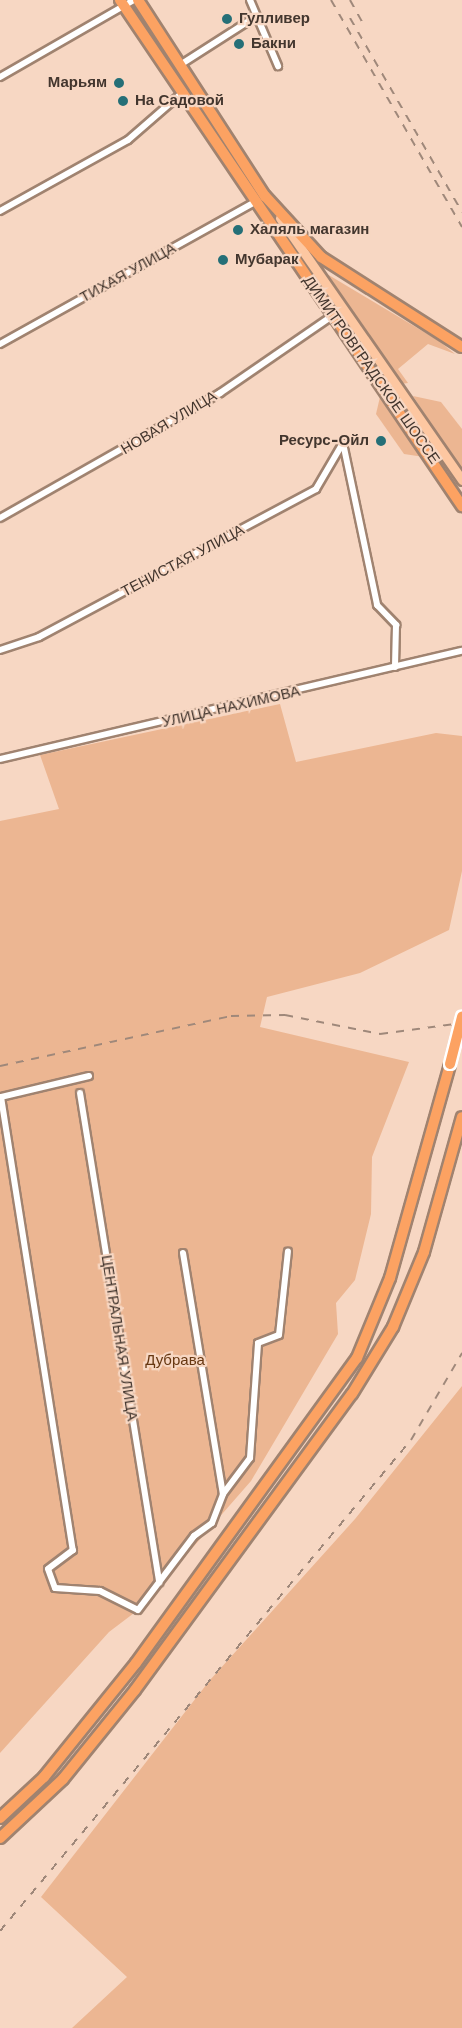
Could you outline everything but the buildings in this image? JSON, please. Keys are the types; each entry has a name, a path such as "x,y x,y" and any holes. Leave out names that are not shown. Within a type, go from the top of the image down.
{"highway":[{"name":"ДИМИТРОВГРАДСКОЕ ШОССЕ","path":"136,0 265,196"},
{"name":"ДИМИТРОВГРАДСКОЕ ШОССЕ","path":"122,2 332,316 459,496 462,506"},
{"path":"265,196 346,276 462,347"},
{"path":"0,1818 44,1778 136,1663 357,1358 390,1278 462,1017"},
{"path":"0,1838 63,1779 135,1690 352,1394 393,1327 424,1252 462,1117"}],"main road":[{"name":"ДИМИТРОВГРАДСКОЕ ШОССЕ","path":"265,196 462,480"}],"street":[{"path":"0,77 122,2 136,0"},
{"path":"250,0 255,17 278,66"},
{"path":"180,65 255,17"},
{"path":"0,211 128,140 182,93"},
{"name":"ТИХАЯ УЛИЦА","path":"0,344 255,202"},
{"name":"НОВАЯ УЛИЦА","path":"0,518 220,393 332,316"},
{"name":"ТЕНИСТАЯ УЛИЦА","path":"0,650 81,616 316,489 343,443 376,605 396,625 394,667"},
{"name":"УЛИЦА НАХИМОВА","path":"0,759 462,651"},
{"path":"89,1076 1,1097 73,1550 48,1569 55,1588 100,1591 138,1610 194,1536 212,1523 223,1494 250,1458 258,1342 279,1335 288,1251"},
{"name":"ЦЕНТРАЛЬНАЯ УЛИЦА","path":"80,1093 159,1583"},
{"path":"183,1252 223,1494"}],"green space":[{"path":"327,274 439,341 455,354 428,344 398,369 408,383 401,384"},
{"path":"413,396 441,402 462,429 462,472"},
{"path":"380,397 424,457 404,454 376,414"},
{"name":"Дубрава","path":"280,704 296,762 436,733 462,736 462,871 449,930 360,973 267,997 260,1027 409,1062 372,1157 371,1214 355,1280 336,1303 338,1334 251,1481 138,1610 109,1632 0,1753 0,821 59,809 40,755"},
{"path":"462,1386 462,2028 72,2028 127,1977 41,1897 210,1680 355,1519"}],"railway":[{"path":"331,0 462,227"},
{"path":"350,0 364,25"},
{"path":"350,18 462,212"},
{"path":"0,1066 231,1016 285,1015 380,1034 462,1023"},
{"path":"0,1931 411,1440 462,1353"}],"place":[{"name":"Гулливер","path":"227,19"},
{"name":"Бакни","path":"239,44"},
{"name":"Марьям","path":"119,83"},
{"name":"На Садовой","path":"123,101"},
{"name":"Халяль магазин","path":"238,230"},
{"name":"Мубарак","path":"223,260"},
{"name":"Ресурс-Ойл","path":"381,441"}]}
